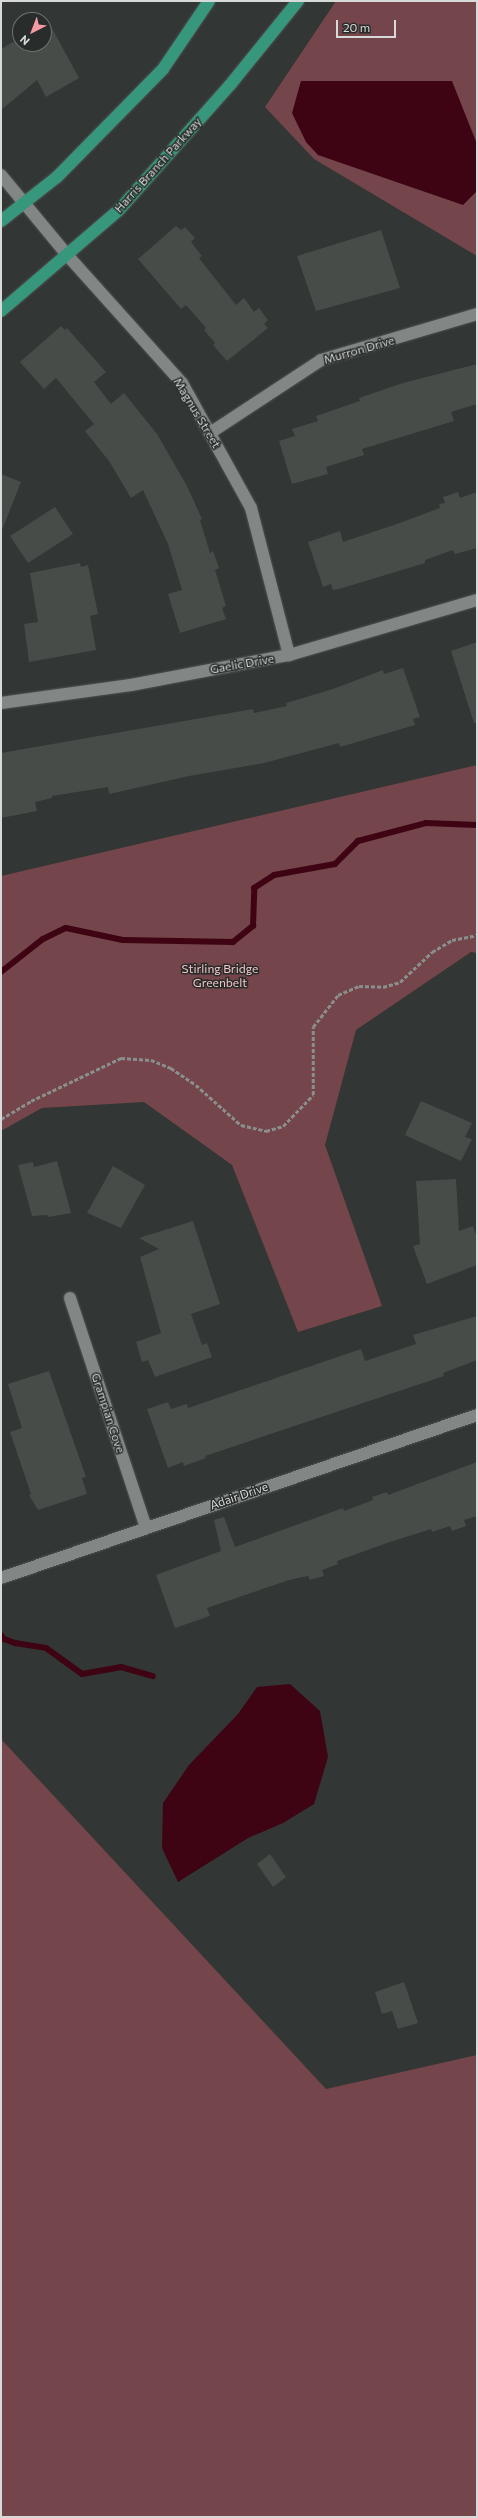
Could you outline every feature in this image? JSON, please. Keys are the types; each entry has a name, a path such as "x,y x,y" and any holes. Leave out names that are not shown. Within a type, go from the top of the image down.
{"main road":[{"path":"1,221 57,177 164,69 209,1"},
{"name":"Harris Branch Parkway","path":"1,311 68,256 119,210 230,85 298,1"}],"street":[{"name":"Magnus Street","path":"1,175 68,256 182,383 251,508 289,655"},
{"name":"Murron Drive","path":"210,433 321,360 477,314"},
{"name":"Gaelic Drive","path":"1,703 131,685 289,655 477,600"},
{"name":"Grampian Cove","path":"70,1298 146,1528"},
{"name":"Adair Drive","path":"1,1578 477,1415"}],"path":[{"path":"1,1119 31,1101 120,1058 151,1060 171,1068 196,1085 242,1125 266,1131 283,1126 313,1095 313,1027 338,995 359,986 384,987 400,982 432,952 452,940 477,935"}],"green space":[{"path":"336,1 477,1 477,256 314,159 265,107"},
{"name":"Stirling Bridge Greenbelt","path":"477,765 477,953 471,952 356,1030 325,1145 382,1306 298,1332 232,1165 144,1102 42,1108 1,1131 1,876"},
{"path":"1,1739 326,2089 477,2055 477,2517 1,2517"}],"shaded area":[{"path":"301,81 452,81 477,144 477,191 463,205 318,155 306,142 292,113"},
{"path":"290,1684 320,1711 328,1757 314,1804 283,1823 248,1838 178,1882 162,1848 163,1803 189,1765 238,1714 257,1687"}],"building":[{"path":"52,28 79,78 46,97 37,80 1,110 1,49 12,43 12,52 52,52"},
{"path":"176,226 181,230 185,227 195,238 191,242 202,256 199,258 236,305 244,298 254,312 259,308 268,320 264,324 268,328 227,361 213,345 215,343 204,330 206,328 186,305 181,309 138,259"},
{"path":"381,230 400,288 316,311 297,256"},
{"path":"61,326 65,330 67,328 106,372 94,382 111,404 124,393 157,434 187,486 202,519 200,520 210,553 213,551 219,568 215,570 226,606 222,608 226,619 180,633 168,594 182,590 168,544 143,490 131,498 109,461 85,431 94,424 56,378 44,389 20,362"},
{"path":"477,364 477,404 451,412 454,421 362,449 364,455 326,467 328,474 292,484 279,441 295,436 292,429 318,421 316,416 360,401 359,398 403,383"},
{"path":"1,474 21,482 2,530 1,530"},
{"path":"458,492 460,498 477,492 477,548 455,554 453,550 425,560 425,563 339,589 333,590 331,584 323,587 308,542 340,531 343,542 397,524 440,508 439,504 445,503 443,497"},
{"path":"55,507 73,534 28,563 10,536"},
{"path":"80,563 81,567 88,565 98,614 90,616 96,650 29,662 24,624 38,622 30,573"},
{"path":"477,642 477,723 474,723 451,651"},
{"path":"403,668 420,717 413,719 415,725 340,747 339,743 264,763 189,776 109,794 108,787 52,796 52,798 35,802 37,811 1,818 1,753 253,709 254,713 287,706 286,703 333,689 383,670 384,674"},
{"path":"421,1101 472,1123 465,1137 472,1139 461,1161 405,1135"},
{"path":"57,1161 71,1213 49,1217 47,1215 32,1216 18,1165 33,1162 34,1167"},
{"path":"113,1166 145,1185 121,1228 87,1213"},
{"path":"456,1179 459,1231 473,1226 477,1238 477,1265 427,1284 413,1246 420,1244 416,1181"},
{"path":"193,1221 220,1304 191,1314 202,1345 207,1343 212,1357 155,1377 148,1360 142,1362 136,1342 161,1333 140,1257 159,1249 139,1238"},
{"path":"477,1316 477,1360 443,1373 444,1376 205,1456 206,1458 184,1466 183,1462 168,1468 147,1409 168,1402 171,1409 187,1404 188,1408 361,1349 365,1361 416,1344 413,1335"},
{"path":"49,1371 86,1477 82,1478 87,1494 38,1510 29,1495 31,1494 10,1432 22,1428 8,1384"},
{"path":"477,1462 477,1516 464,1520 466,1526 452,1531 450,1526 432,1532 431,1529 387,1543 337,1561 338,1564 322,1570 324,1576 310,1580 308,1576 289,1580 207,1608 210,1616 175,1628 156,1575 221,1551 214,1520 224,1517 235,1547 343,1508 344,1511 373,1500 372,1497 387,1492 388,1495"},
{"path":"270,1854 286,1877 273,1887 257,1864"},
{"path":"404,1982 418,2023 398,2029 392,2011 382,2014 375,1992"}],"waterway":[{"path":"1,972 43,939 66,928 123,940 233,942 253,926 254,888 274,875 335,864 358,841 426,823 477,825"},
{"path":"1,1635 4,1639 15,1643 46,1648 82,1674 121,1667 153,1676"}]}
